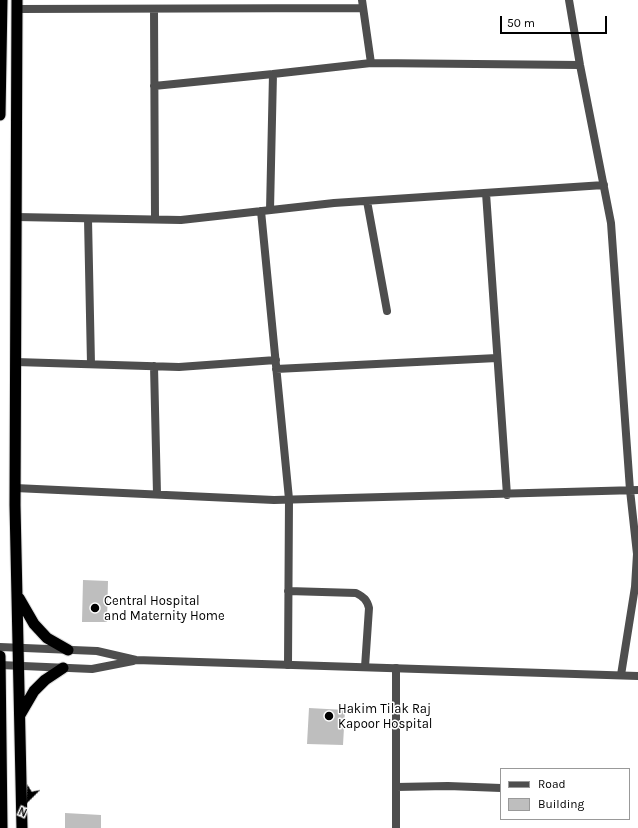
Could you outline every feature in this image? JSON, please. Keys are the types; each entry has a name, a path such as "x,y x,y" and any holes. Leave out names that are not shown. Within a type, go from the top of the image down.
{"highway":[{"path":"0,115 2,0"},
{"path":"17,5 15,488 22,828"},
{"path":"17,595 34,624 47,638 68,650"},
{"path":"0,656 2,828"},
{"path":"20,716 34,691 45,680 63,668"}],"street":[{"path":"569,0 580,65 611,223 634,490 637,554 635,587 621,675"},
{"path":"17,5 154,9 232,4 362,4 371,63"},
{"path":"154,9 155,220"},
{"path":"154,86 371,63 580,65"},
{"path":"270,210 273,74"},
{"path":"16,217 181,220 367,201 604,185"},
{"path":"486,193 507,494"},
{"path":"367,201 387,311"},
{"path":"261,211 289,500 288,665"},
{"path":"88,219 91,364"},
{"path":"276,369 497,358"},
{"path":"16,362 179,367 276,360"},
{"path":"154,366 157,494"},
{"path":"15,488 289,500 634,490"},
{"path":"288,591 356,593 362,596 367,601 369,608 365,667"},
{"path":"0,647 97,651 136,660 638,676"},
{"path":"0,665 92,669 136,660"},
{"path":"396,668 396,828"},
{"path":"396,787 448,786 500,788"}],"building":[{"path":"83,580 108,581 107,622 82,622"},
{"path":"309,708 345,710 343,745 307,744"},
{"path":"65,813 101,815 101,828 65,828"}],"place":[{"name":"Central Hospital and Maternity Home","path":"95,608"},
{"name":"Hakim Tilak Raj Kapoor Hospital","path":"329,716"}]}
